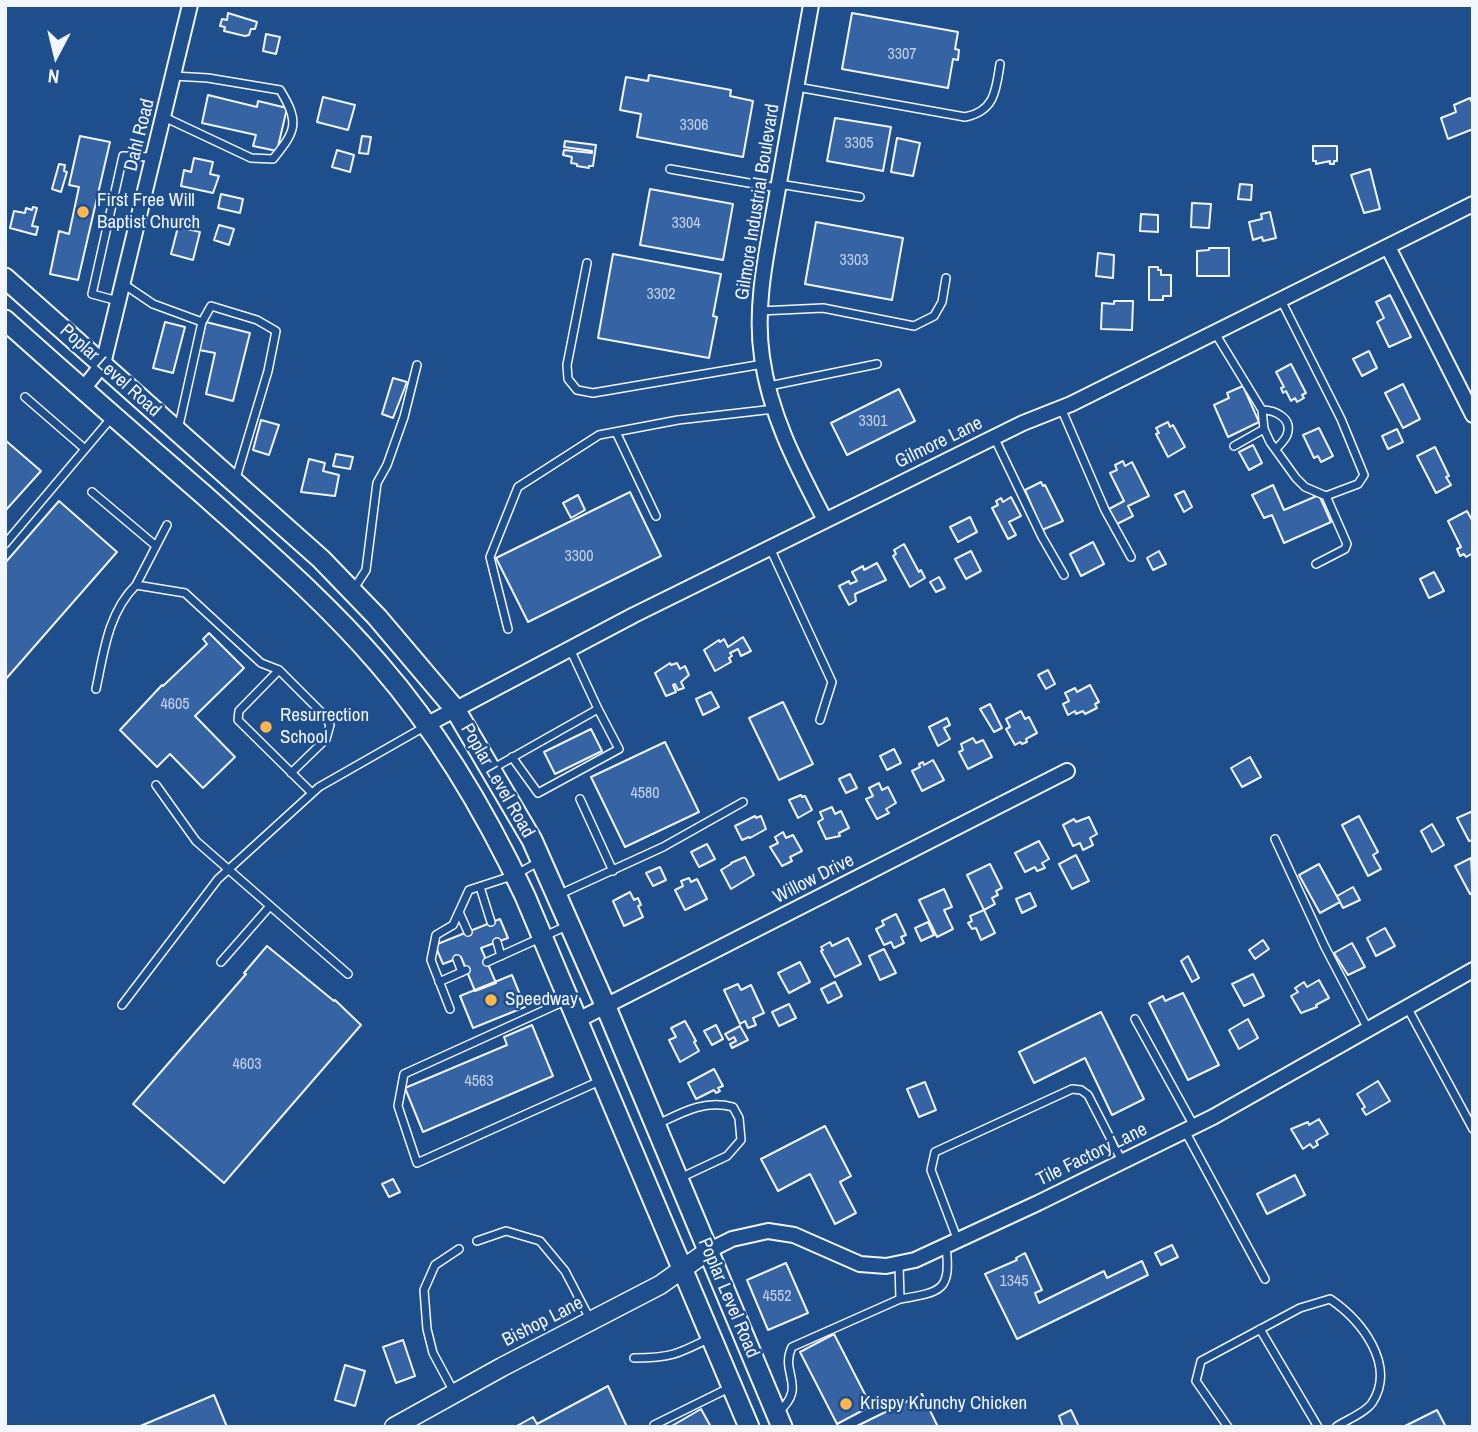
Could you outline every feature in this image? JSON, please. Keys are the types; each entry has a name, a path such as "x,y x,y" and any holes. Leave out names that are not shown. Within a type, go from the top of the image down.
{"main road":[{"name":"Poplar Level Road","path":"5,278 321,559 377,617 455,709 533,840 779,1420"},
{"name":"Poplar Level Road","path":"5,320 284,566 342,622 381,666 426,725 466,785 515,875 749,1427"}],"street":[{"name":"Dahl Road","path":"83,389 103,363 190,5"},
{"name":"Gilmore Industrial Boulevard","path":"811,5 778,186 760,311 763,364 774,409 800,472 825,520"},
{"name":"Gilmore Lane","path":"426,725 825,520 1215,333 1473,204"},
{"path":"1388,247 1473,415"},
{"name":"Willow Drive","path":"578,1020 1067,771"},
{"name":"Tile Factory Lane","path":"708,1251 732,1238 754,1233 781,1232 805,1239 860,1264 886,1266 915,1260 1189,1128 1473,970"},
{"name":"Bishop Lane","path":"394,1427 660,1285 708,1251"}],"lane":[{"path":"796,87 965,117 978,115 995,94 1000,64"},
{"path":"163,117 251,158 273,159 291,138 293,111 280,90 208,78 174,76"},
{"path":"118,301 92,294 122,156 154,157"},
{"path":"670,169 860,197"},
{"path":"587,263 567,365 568,379 577,390 593,393 763,364"},
{"path":"760,311 823,307 914,326 934,316 942,302 946,278"},
{"path":"122,283 153,304 202,322"},
{"path":"1281,300 1341,419 1364,474 1358,484 1326,496"},
{"path":"178,431 202,322 211,306 257,320 276,331 268,371 234,482"},
{"path":"1215,333 1262,410 1264,429 1270,442 1305,487 1326,496 1347,544 1345,550 1315,564"},
{"path":"768,387 877,364"},
{"path":"352,591 366,570 377,483 391,453 417,365"},
{"path":"24,397 85,449"},
{"path":"1060,408 1105,510 1131,557"},
{"path":"508,629 490,557 518,487 599,435 678,420 774,409"},
{"path":"1262,410 1283,416 1287,424 1287,436 1276,449"},
{"path":"5,544 114,416"},
{"path":"1234,446 1264,429"},
{"path":"616,432 656,516"},
{"path":"994,437 1042,537 1065,575"},
{"path":"92,492 156,545"},
{"path":"96,689 108,631 122,599 136,585 167,526"},
{"path":"770,548 832,682 820,720"},
{"path":"136,585 162,587 185,593 261,663 279,670 325,716 330,725 326,740 291,773"},
{"path":"512,757 538,793 619,749 570,649"},
{"path":"279,670 239,711 238,720 312,793"},
{"path":"491,769 598,709"},
{"path":"122,1005 218,879 318,787 426,725"},
{"path":"156,785 197,841 348,974"},
{"path":"580,799 613,872"},
{"path":"557,896 663,847 743,802"},
{"path":"1275,839 1325,947 1368,1030"},
{"path":"450,1009 431,960 436,935 453,925 469,890 515,875 542,860"},
{"path":"480,887 491,922"},
{"path":"221,962 270,906"},
{"path":"459,912 468,932"},
{"path":"487,962 570,925"},
{"path":"445,930 449,939"},
{"path":"497,942 501,956"},
{"path":"439,982 464,971 457,958"},
{"path":"569,999 404,1074 398,1106 417,1163 603,1080"},
{"path":"1408,1007 1473,1129"},
{"path":"1135,1019 1265,1279"},
{"path":"779,1420 792,1394 789,1354 792,1347 900,1299 939,1288 946,1281 952,1243 931,1170 936,1152 1072,1088 1088,1095 1122,1161"},
{"path":"655,1125 705,1105 733,1107 739,1118 741,1140 727,1156 678,1179"},
{"path":"477,1241 506,1231 540,1241 565,1271 591,1321"},
{"path":"454,1393 433,1353 427,1329 424,1290 435,1265 459,1248"},
{"path":"899,1264 900,1299"},
{"path":"1228,1427 1196,1381 1201,1361 1300,1308 1330,1299 1349,1313 1378,1354 1380,1385 1371,1406 1336,1427"},
{"path":"1260,1329 1318,1427"},
{"path":"634,1359 674,1356 711,1338"},
{"path":"654,1425 732,1387"}],"building":[{"path":"228,13 257,22 255,29 251,29 249,35 245,36 224,31 225,27 220,26 222,19 227,20"},
{"path":"852,13 958,32 955,49 959,50 958,60 953,59 948,88 842,69"},
{"path":"266,34 280,37 276,54 263,51"},
{"path":"649,75 731,90 730,96 753,101 743,157 637,137 641,114 620,110 626,77 648,81"},
{"path":"208,95 257,107 258,101 287,108 277,151 253,146 256,135 202,123"},
{"path":"323,97 355,105 348,130 317,122"},
{"path":"1470,98 1473,105 1473,129 1448,139 1441,118 1456,112 1454,105"},
{"path":"835,118 891,127 883,171 827,161"},
{"name":"First Free Will Baptist Church","path":"80,136 110,142 78,280 50,274 59,231 69,234 79,187 69,185"},
{"path":"362,136 371,137 368,154 359,153"},
{"path":"897,138 920,143 913,176 891,172"},
{"path":"565,141 596,145 593,166 589,168 571,163 572,157 563,155 564,150 592,151 564,147"},
{"path":"1313,146 1337,146 1337,161 1334,161 1334,164 1330,164 1330,161 1316,164 1316,161 1313,161"},
{"path":"337,150 354,155 350,172 332,167"},
{"path":"194,158 213,162 210,174 219,176 213,193 181,186 184,170 191,172"},
{"path":"59,164 65,165 64,171 67,172 61,192 52,189"},
{"path":"1370,169 1380,209 1364,213 1351,175"},
{"path":"1240,184 1252,185 1251,200 1238,199"},
{"path":"650,189 733,204 723,260 640,245"},
{"path":"221,194 243,199 240,213 218,208"},
{"path":"1192,203 1211,204 1209,228 1191,227"},
{"path":"33,207 37,208 32,226 38,227 36,235 10,228 14,211 25,213 26,208 32,210"},
{"path":"1270,212 1276,238 1263,241 1262,237 1253,240 1249,222 1262,219 1261,214"},
{"path":"1141,214 1158,215 1158,232 1140,231"},
{"path":"816,222 903,238 892,300 805,284"},
{"path":"219,225 234,229 229,245 214,240"},
{"path":"178,227 200,232 193,260 171,254"},
{"path":"1229,248 1229,276 1197,276 1197,251"},
{"path":"1098,253 1114,255 1113,278 1096,276"},
{"path":"613,254 721,274 713,316 717,317 709,358 598,338"},
{"path":"1149,267 1158,267 1161,275 1171,275 1171,296 1163,296 1163,300 1149,300"},
{"path":"1390,295 1411,337 1389,347 1377,322 1384,318 1376,302"},
{"path":"1114,301 1133,301 1132,330 1101,329 1102,303 1114,304"},
{"path":"165,322 185,327 173,373 153,368"},
{"path":"206,322 250,333 233,401 206,394 215,353 199,350"},
{"path":"1369,351 1377,368 1362,376 1353,359"},
{"path":"1291,364 1306,393 1302,395 1304,398 1297,402 1295,398 1291,401 1286,391 1283,393 1281,388 1284,387 1276,372"},
{"path":"393,378 407,382 393,418 382,414"},
{"path":"1403,384 1420,419 1403,428 1385,393"},
{"path":"1243,386 1259,422 1228,437 1214,405 1229,398 1227,393"},
{"path":"899,389 915,421 847,455 831,423"},
{"path":"261,420 279,425 269,455 253,450"},
{"path":"1168,422 1170,427 1173,425 1185,447 1168,457 1156,434 1159,433 1156,428"},
{"path":"1319,428 1333,456 1321,462 1318,456 1314,458 1303,435"},
{"path":"1397,429 1403,442 1388,449 1382,436"},
{"path":"5,440 41,471 5,511"},
{"path":"1253,445 1262,463 1249,470 1239,452"},
{"path":"1435,447 1451,485 1436,493 1417,456"},
{"path":"336,454 353,457 350,469 333,466"},
{"path":"309,459 325,463 323,471 339,475 335,496 301,492"},
{"path":"1123,461 1125,466 1132,462 1149,496 1128,506 1133,516 1117,524 1109,509 1124,501 1110,473 1117,470 1115,465"},
{"path":"1041,482 1063,521 1042,530 1025,490"},
{"path":"1273,485 1284,510 1319,495 1331,522 1284,543 1272,515 1264,518 1252,495"},
{"path":"1184,491 1192,507 1184,512 1175,495"},
{"path":"630,492 661,556 528,622 496,558"},
{"path":"578,495 585,510 571,518 563,503"},
{"path":"1011,497 1021,516 1009,522 1016,535 1008,539 992,508 998,505 996,501 1001,498 1003,502"},
{"path":"59,501 117,552 5,680 5,563"},
{"path":"1467,511 1473,522 1473,553 1466,557 1464,554 1460,556 1457,549 1461,547 1448,521"},
{"path":"970,517 977,532 958,542 950,527"},
{"path":"1093,542 1104,564 1081,576 1070,554"},
{"path":"904,544 925,578 910,587 893,556 896,554 894,550"},
{"path":"971,551 981,571 966,579 955,559"},
{"path":"1159,551 1166,564 1153,570 1147,558"},
{"path":"877,563 886,580 855,594 856,601 849,605 839,586 849,581 850,584 857,581 852,572 863,566 864,570"},
{"path":"1434,572 1444,591 1429,598 1420,579"},
{"path":"939,577 945,588 936,592 930,582"},
{"path":"209,633 244,668 195,716 235,757 203,788 170,754 157,767 120,730 162,685 207,644 203,639"},
{"path":"743,637 751,651 741,656 738,649 730,653 731,662 715,671 704,650 724,639 728,647"},
{"path":"670,663 677,663 680,669 685,666 689,675 681,682 684,688 678,690 675,684 673,685 676,692 666,696 655,673"},
{"path":"1048,670 1055,684 1046,689 1038,675"},
{"path":"1090,685 1099,702 1095,704 1097,708 1085,714 1083,711 1076,714 1075,711 1068,715 1063,704 1069,701 1065,693 1075,688 1077,692"},
{"path":"711,692 719,707 703,715 696,699"},
{"path":"783,702 813,764 779,780 749,718"},
{"path":"990,704 1002,728 994,732 980,709"},
{"path":"1021,711 1025,719 1029,717 1037,733 1026,739 1027,742 1015,745 1006,729 1010,727 1006,719"},
{"path":"947,718 950,725 944,728 950,739 938,746 929,727"},
{"path":"591,729 602,751 555,774 544,752"},
{"path":"973,738 976,743 983,740 992,757 968,769 959,752 963,750 961,744"},
{"path":"665,742 699,812 625,847 591,777"},
{"path":"894,749 901,763 887,770 880,756"},
{"path":"1250,757 1261,777 1242,787 1231,768"},
{"path":"933,760 944,780 922,791 912,771 920,767 919,764 923,762 924,765"},
{"path":"850,774 857,788 846,793 839,779"},
{"path":"879,783 882,790 888,787 896,803 886,809 889,813 877,819 866,799 873,796 869,788"},
{"path":"805,796 812,810 798,818 789,800"},
{"path":"832,807 835,814 841,811 849,828 839,833 840,836 826,839 818,822 823,819 820,812"},
{"path":"1473,811 1473,840 1469,841 1457,818"},
{"path":"755,816 761,816 766,829 742,840 735,826"},
{"path":"1359,816 1378,852 1373,855 1381,869 1368,876 1342,825"},
{"path":"1089,817 1097,834 1090,838 1093,845 1083,850 1080,843 1073,846 1063,825 1074,819 1076,822"},
{"path":"1432,824 1444,845 1432,852 1421,831"},
{"path":"783,832 786,838 793,835 802,851 790,857 792,861 782,866 770,847 778,843 775,837"},
{"path":"1039,841 1049,859 1042,863 1045,868 1037,871 1035,867 1025,872 1015,853"},
{"path":"707,844 715,859 699,867 691,852"},
{"path":"1076,855 1089,881 1072,889 1059,864"},
{"path":"745,857 754,875 731,889 721,870"},
{"path":"1471,858 1473,893 1470,894 1455,866"},
{"path":"990,864 1002,888 996,891 998,895 992,898 995,904 984,910 967,875"},
{"path":"1319,864 1340,902 1320,913 1299,875"},
{"path":"660,867 666,880 653,886 646,873"},
{"path":"689,878 691,882 697,879 707,899 685,910 675,890 683,886 681,881"},
{"path":"1353,887 1360,900 1343,908 1337,896"},
{"path":"944,889 952,907 944,910 953,929 937,937 919,900"},
{"path":"630,892 634,900 638,898 643,917 624,926 613,901"},
{"path":"1030,893 1036,906 1022,913 1016,899"},
{"path":"984,910 995,933 981,940 976,928 972,929 968,923 972,921 970,916"},
{"path":"896,914 906,935 901,937 904,943 894,948 891,942 884,945 876,929 884,925 882,921"},
{"path":"500,919 508,938 481,948 496,983 475,991 461,957 443,964 435,945"},
{"path":"928,922 934,935 921,941 915,928"},
{"path":"1385,928 1395,946 1376,956 1367,938"},
{"path":"848,938 861,964 835,977 821,947 830,942 832,946"},
{"path":"1263,940 1269,949 1255,959 1249,950"},
{"path":"1352,943 1365,967 1348,975 1334,953"},
{"path":"267,946 335,1000 361,1025 224,1183 133,1104"},
{"path":"884,949 896,973 880,980 869,956"},
{"path":"1188,956 1199,978 1192,982 1181,961"},
{"path":"800,962 810,982 789,993 778,973"},
{"path":"1253,974 1264,996 1244,1006 1232,984"},
{"path":"512,975 525,1007 473,1028 460,996"},
{"path":"1319,980 1329,998 1316,1005 1317,1007 1301,1013 1291,996 1298,992 1295,988 1304,982 1307,987"},
{"path":"835,982 842,996 828,1003 821,989"},
{"path":"738,984 741,990 751,985 764,1013 753,1018 756,1025 748,1028 745,1021 740,1024 724,990"},
{"path":"1183,993 1219,1065 1188,1080 1149,1003 1163,996 1165,1001"},
{"path":"789,1004 796,1018 779,1026 772,1012"},
{"path":"1101,1012 1144,1099 1112,1115 1085,1058 1034,1083 1019,1052"},
{"path":"1248,1019 1258,1038 1239,1049 1229,1030"},
{"path":"685,1021 699,1051 680,1062 669,1040 676,1037 671,1028"},
{"path":"532,1025 553,1076 423,1132 405,1088 507,1045 504,1037"},
{"path":"716,1025 723,1039 712,1045 704,1031"},
{"path":"740,1026 748,1040 732,1048 730,1044 736,1041 734,1037 729,1040 725,1034"},
{"path":"714,1069 723,1086 718,1088 720,1091 716,1093 714,1090 696,1099 688,1083"},
{"path":"1378,1081 1390,1101 1366,1115 1362,1109 1365,1107 1357,1094"},
{"path":"925,1082 936,1110 919,1117 907,1089"},
{"path":"1319,1119 1328,1134 1316,1141 1318,1145 1313,1148 1310,1144 1303,1149 1291,1129 1308,1122 1309,1125"},
{"path":"825,1126 851,1176 840,1182 856,1213 835,1224 810,1174 778,1191 761,1159"},
{"path":"1295,1175 1305,1195 1267,1214 1257,1194"},
{"path":"393,1179 400,1192 389,1197 382,1184"},
{"path":"1172,1245 1178,1257 1161,1265 1155,1253"},
{"path":"1025,1253 1042,1290 1035,1293 1039,1303 1104,1271 1107,1278 1142,1261 1148,1275 1017,1339 985,1274 1017,1260 1016,1258"},
{"path":"786,1263 808,1313 768,1330 747,1280"},
{"path":"834,1334 871,1406 837,1424 800,1352"},
{"path":"403,1340 415,1376 396,1383 383,1347"},
{"path":"345,1365 365,1371 355,1406 335,1400"},
{"path":"608,1386 627,1427 515,1427 533,1417 537,1424"},
{"path":"922,1394 938,1427 857,1427 857,1426"},
{"path":"214,1395 227,1427 138,1427"},
{"path":"701,1409 711,1427 670,1427"},
{"path":"1071,1410 1079,1427 1063,1427 1059,1416"},
{"path":"1437,1410 1446,1427 1403,1427"}],"place":[{"name":"First Free Will Baptist Church","path":"83,212"},
{"name":"Resurrection School","path":"266,727"},
{"name":"Speedway","path":"491,1000"},
{"name":"Krispy Krunchy Chicken","path":"846,1404"}]}
